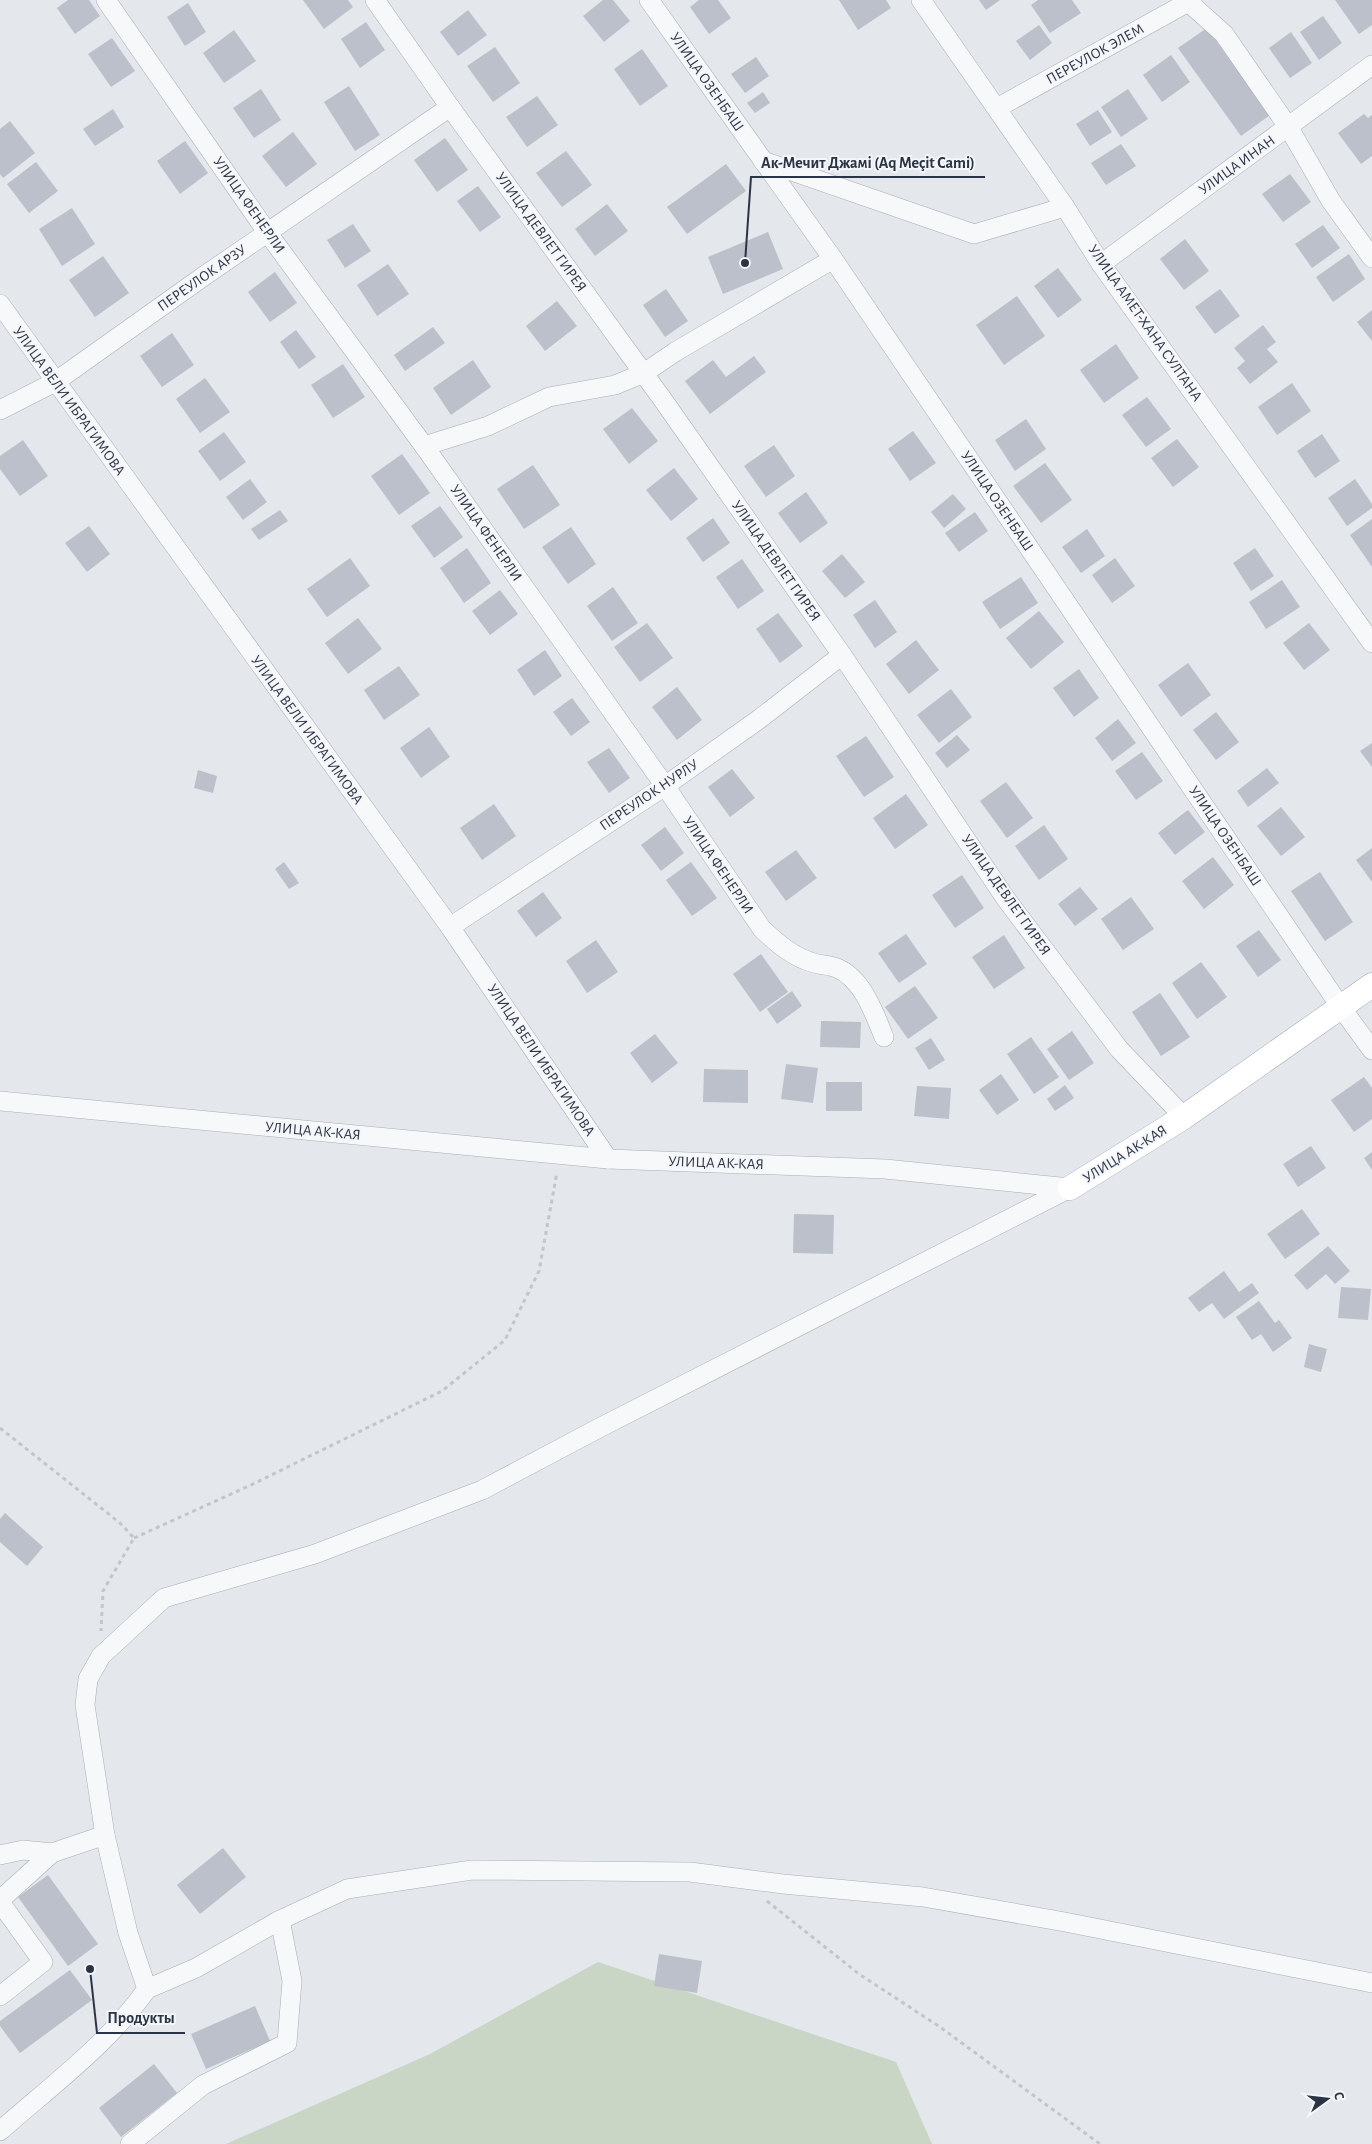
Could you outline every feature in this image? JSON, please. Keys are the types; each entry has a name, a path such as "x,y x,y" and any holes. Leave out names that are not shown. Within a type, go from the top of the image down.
{"main road":[{"name":"УЛИЦА АК-КАЯ","path":"1070,1188 1184,1117 1372,984"}],"street":[{"name":"УЛИЦА ФЕНЕРЛИ","path":"106,0 267,232 424,446 665,786 762,929 783,949 812,962 838,969 859,986 884,1037"},
{"name":"УЛИЦА ДЕВЛЕТ ГИРЕЯ","path":"374,0 450,108 644,373 842,655 1006,899 1118,1049 1184,1117"},
{"name":"УЛИЦА ОЗЕНБАШ","path":"649,0 833,259 1340,1006 1372,1050"},
{"name":"УЛИЦА АМЕТ-ХАНА СУЛТАНА","path":"921,0 1065,207 1101,264 1372,643"},
{"path":"1189,1 1224,34 1289,128 1331,201 1372,258"},
{"name":"ПЕРЕУЛОК ЭЛЕМ","path":"997,108 1189,1"},
{"name":"УЛИЦА ИНАН","path":"1101,264 1289,128 1372,64"},
{"name":"ПЕРЕУЛОК АРЗУ","path":"0,410 55,382 267,232 450,108"},
{"path":"764,161 974,234 1065,207"},
{"path":"424,446 488,426 548,397 614,385 644,373 675,352 833,259"},
{"name":"УЛИЦА ВЕЛИ ИБРАГИМОВА","path":"0,304 450,927 608,1159"},
{"name":"ПЕРЕУЛОК НУРЛУ","path":"450,927 665,786 758,720 842,655"},
{"name":"УЛИЦА АК-КАЯ","path":"0,1101 608,1159 885,1169 1070,1188"},
{"path":"147,1989 128,1933 105,1836 85,1705 88,1680 101,1656 164,1598 315,1554 482,1490 599,1428 1070,1188"},
{"path":"0,1855 23,1850 52,1853 105,1836"},
{"path":"0,1996 43,1962 0,1901 52,1853"},
{"path":"0,2130 84,2058 130,2013 147,1989 196,1968 280,1920 347,1890 472,1870 690,1872 932,1899 1065,1922 1372,1983"},
{"path":"130,2144 203,2085 287,2043 292,1981 280,1920"}],"path":[{"path":"101,1656 103,1591 134,1538 250,1485 442,1391 505,1340 539,1271 561,1154"},
{"path":"0,1428 120,1522 134,1538"},
{"path":"740,1879 859,1974 940,2027 1100,2144"}],"green space":[{"path":"598,1962 896,2062 932,2144 226,2144 430,2054"}],"building":[{"path":"68,0 89,0 100,16 75,34 57,8"},
{"path":"303,0 348,0 353,7 324,29"},
{"path":"603,0 613,0 630,21 604,42 583,16"},
{"path":"699,0 718,0 731,18 709,34 690,7"},
{"path":"839,0 886,0 891,8 858,30"},
{"path":"979,0 1000,0 986,10"},
{"path":"1038,0 1072,0 1081,13 1050,33 1031,5"},
{"path":"1335,0 1372,0 1372,25 1359,34"},
{"path":"188,3 206,32 185,46 167,17"},
{"path":"468,10 487,35 458,56 440,32"},
{"path":"1323,16 1342,43 1319,60 1300,32"},
{"path":"366,22 385,50 360,68 341,39"},
{"path":"1039,25 1052,43 1030,60 1016,41"},
{"path":"1207,28 1270,115 1241,136 1178,48"},
{"path":"234,30 256,61 224,83 203,53"},
{"path":"1291,32 1312,63 1290,78 1269,48"},
{"path":"112,38 135,71 111,87 88,54"},
{"path":"495,47 520,83 493,102 467,66"},
{"path":"642,49 668,86 640,106 614,69"},
{"path":"1171,55 1190,82 1162,102 1143,75"},
{"path":"756,57 769,76 745,93 731,74"},
{"path":"349,86 380,135 355,151 324,102"},
{"path":"261,89 281,120 254,138 233,108"},
{"path":"1128,89 1148,119 1121,137 1101,107"},
{"path":"763,92 770,103 755,113 747,103"},
{"path":"537,96 558,125 527,147 506,117"},
{"path":"113,109 124,127 95,146 83,129"},
{"path":"1098,110 1112,132 1090,146 1076,124"},
{"path":"1364,114 1368,118 1372,115 1372,156 1361,164 1338,133"},
{"path":"10,121 35,153 3,178 0,174 0,129"},
{"path":"293,132 317,164 286,187 262,156"},
{"path":"445,138 468,170 437,192 414,160"},
{"path":"185,141 208,173 180,194 157,161"},
{"path":"1121,144 1136,166 1106,185 1091,163"},
{"path":"566,151 592,185 562,207 536,173"},
{"path":"36,162 58,191 29,213 7,184"},
{"path":"726,164 746,191 687,234 667,207"},
{"path":"1290,174 1311,202 1283,222 1262,194"},
{"path":"478,186 501,217 480,232 457,201"},
{"path":"607,204 628,231 595,256 575,229"},
{"path":"72,208 95,244 62,266 39,229"},
{"path":"353,224 371,251 345,268 327,240"},
{"path":"1323,225 1340,248 1312,268 1295,244"},
{"path":"768,232 783,269 723,294 708,257"},
{"path":"1185,239 1209,271 1184,290 1160,259"},
{"path":"1349,254 1365,279 1333,302 1316,277"},
{"path":"103,256 129,293 95,317 69,280"},
{"path":"388,264 409,294 377,316 357,285"},
{"path":"1058,268 1082,300 1058,318 1034,286"},
{"path":"275,272 297,303 270,322 248,292"},
{"path":"666,289 688,321 665,337 643,305"},
{"path":"1220,289 1240,316 1215,334 1195,307"},
{"path":"1017,296 1045,336 1004,365 976,325"},
{"path":"557,301 577,326 545,351 526,326"},
{"path":"1372,310 1372,341 1357,322"},
{"path":"1263,325 1276,342 1267,349 1278,362 1250,384 1237,368 1245,361 1234,348"},
{"path":"433,327 445,343 405,371 394,355"},
{"path":"296,330 316,357 299,369 280,342"},
{"path":"172,333 194,365 162,387 140,356"},
{"path":"1116,344 1139,378 1104,403 1080,370"},
{"path":"754,356 766,372 710,414 685,381 713,360 726,377"},
{"path":"473,360 491,387 451,415 433,388"},
{"path":"343,364 365,397 333,418 311,385"},
{"path":"205,378 230,412 200,433 176,399"},
{"path":"1292,383 1311,411 1277,435 1258,407"},
{"path":"1147,397 1171,429 1146,447 1122,415"},
{"path":"632,408 658,441 629,464 603,429"},
{"path":"1026,419 1046,449 1015,471 995,440"},
{"path":"913,431 936,463 910,481 888,449"},
{"path":"224,432 246,462 220,481 198,451"},
{"path":"1322,434 1340,461 1315,478 1297,451"},
{"path":"1177,439 1199,467 1173,487 1151,458"},
{"path":"23,440 48,476 20,496 0,469 0,456"},
{"path":"774,445 795,476 766,497 744,466"},
{"path":"402,454 430,493 399,515 371,476"},
{"path":"1045,463 1072,500 1041,523 1013,486"},
{"path":"533,465 560,505 524,529 497,489"},
{"path":"674,468 698,499 671,521 646,490"},
{"path":"250,479 267,502 243,520 226,497"},
{"path":"1355,479 1372,504 1372,508 1347,526 1328,498"},
{"path":"806,492 828,523 800,543 778,513"},
{"path":"953,494 966,509 944,528 931,512"},
{"path":"440,506 463,537 434,558 411,526"},
{"path":"280,510 288,521 259,540 251,529"},
{"path":"975,512 988,531 959,552 945,533"},
{"path":"713,518 730,543 703,562 686,538"},
{"path":"1372,519 1372,567 1350,535"},
{"path":"89,526 110,554 87,572 65,543"},
{"path":"571,527 596,564 568,584 542,547"},
{"path":"1087,529 1105,556 1081,573 1062,547"},
{"path":"467,548 491,583 464,603 440,568"},
{"path":"1255,548 1274,576 1251,591 1233,563"},
{"path":"842,554 865,582 845,598 822,571"},
{"path":"350,558 370,586 327,617 307,589"},
{"path":"1115,558 1135,586 1112,603 1092,575"},
{"path":"742,559 764,591 738,609 716,577"},
{"path":"1021,577 1038,603 1000,629 982,602"},
{"path":"1282,580 1300,607 1266,629 1249,602"},
{"path":"613,587 638,623 612,641 587,606"},
{"path":"500,590 518,614 490,635 472,611"},
{"path":"875,600 897,632 875,648 853,615"},
{"path":"1039,611 1064,642 1031,669 1006,638"},
{"path":"778,613 803,646 780,663 756,629"},
{"path":"358,618 382,649 348,674 325,643"},
{"path":"647,623 673,658 640,682 614,647"},
{"path":"1309,623 1330,650 1304,670 1283,643"},
{"path":"916,640 939,670 909,694 886,664"},
{"path":"545,650 562,676 534,696 517,670"},
{"path":"1188,663 1211,695 1181,717 1158,685"},
{"path":"399,666 420,695 384,720 364,690"},
{"path":"1079,669 1099,698 1074,717 1053,688"},
{"path":"677,687 702,720 677,740 652,707"},
{"path":"951,689 972,717 939,743 917,715"},
{"path":"572,698 590,722 571,736 553,712"},
{"path":"1216,712 1239,742 1216,760 1193,730"},
{"path":"1118,719 1136,743 1112,761 1095,738"},
{"path":"429,727 450,757 421,778 400,748"},
{"path":"957,735 970,750 947,768 935,753"},
{"path":"866,736 894,777 864,797 836,756"},
{"path":"1372,743 1372,767 1360,751"},
{"path":"609,748 630,778 609,793 587,762"},
{"path":"1142,752 1163,781 1136,800 1115,771"},
{"path":"1267,768 1279,783 1248,807 1237,791"},
{"path":"732,769 755,798 730,817 708,787"},
{"path":"198,770 217,776 213,793 194,788"},
{"path":"1006,782 1033,818 1007,838 980,801"},
{"path":"906,794 928,825 895,849 873,818"},
{"path":"494,804 516,836 482,860 460,828"},
{"path":"1281,807 1305,837 1281,856 1257,826"},
{"path":"1188,810 1205,832 1175,855 1158,833"},
{"path":"1044,825 1068,859 1039,880 1015,846"},
{"path":"665,827 684,853 661,871 641,845"},
{"path":"1372,848 1372,882 1356,860"},
{"path":"796,850 817,878 786,901 765,872"},
{"path":"1213,857 1234,885 1204,909 1182,881"},
{"path":"284,862 299,883 289,889 275,869"},
{"path":"691,862 717,898 692,916 666,880"},
{"path":"1320,872 1353,922 1325,941 1291,891"},
{"path":"962,875 984,908 955,928 932,895"},
{"path":"1080,887 1098,909 1075,926 1058,904"},
{"path":"543,892 562,918 536,937 517,911"},
{"path":"1131,897 1154,929 1123,950 1101,919"},
{"path":"1259,930 1281,960 1258,977 1236,946"},
{"path":"906,934 927,964 899,983 878,953"},
{"path":"1004,935 1025,968 994,989 972,957"},
{"path":"596,940 618,972 587,993 566,961"},
{"path":"761,954 788,992 760,1012 733,974"},
{"path":"1201,962 1227,997 1197,1019 1172,983"},
{"path":"915,986 938,1018 908,1039 885,1007"},
{"path":"792,991 802,1006 777,1024 767,1009"},
{"path":"1160,993 1190,1037 1161,1056 1132,1012"},
{"path":"821,1021 861,1022 860,1048 820,1047"},
{"path":"1072,1031 1094,1063 1069,1080 1047,1049"},
{"path":"655,1034 678,1063 652,1083 630,1053"},
{"path":"1031,1037 1059,1077 1034,1094 1007,1054"},
{"path":"931,1038 945,1060 929,1070 915,1048"},
{"path":"786,1064 818,1068 813,1103 781,1099"},
{"path":"704,1069 748,1070 748,1103 703,1102"},
{"path":"1001,1074 1019,1100 997,1115 979,1090"},
{"path":"1364,1077 1372,1088 1372,1119 1354,1132 1331,1100"},
{"path":"826,1082 862,1082 862,1111 826,1111"},
{"path":"1065,1085 1074,1098 1055,1111 1047,1099"},
{"path":"917,1086 951,1088 949,1119 914,1116"},
{"path":"1311,1146 1326,1168 1298,1187 1283,1164"},
{"path":"1372,1152 1372,1170 1364,1158"},
{"path":"1302,1209 1320,1234 1285,1259 1267,1234"},
{"path":"794,1214 834,1215 833,1254 793,1253"},
{"path":"1328,1246 1350,1271 1335,1284 1326,1274 1307,1290 1294,1275"},
{"path":"1224,1271 1239,1292 1252,1283 1259,1293 1224,1319 1212,1303 1199,1312 1188,1298"},
{"path":"1341,1287 1371,1289 1368,1320 1338,1318"},
{"path":"1259,1301 1275,1323 1279,1320 1292,1338 1273,1352 1261,1334 1252,1340 1236,1317"},
{"path":"1309,1344 1327,1349 1321,1372 1304,1367"},
{"path":"5,1513 43,1547 27,1566 0,1542 0,1519"},
{"path":"223,1848 246,1877 200,1914 177,1885"},
{"path":"48,1875 98,1944 68,1966 18,1897"},
{"path":"659,1954 702,1961 697,1993 654,1986"},
{"path":"70,1970 92,2000 20,2053 0,2026 0,2021"},
{"path":"255,2006 270,2041 206,2069 191,2034"},
{"path":"154,2064 177,2093 121,2137 99,2108"}],"place":[{"name":"Ак-Мечит Джамі (Aq Meçit Cami)","path":"745,263"},
{"name":"Продукты","path":"90,1969"}]}
